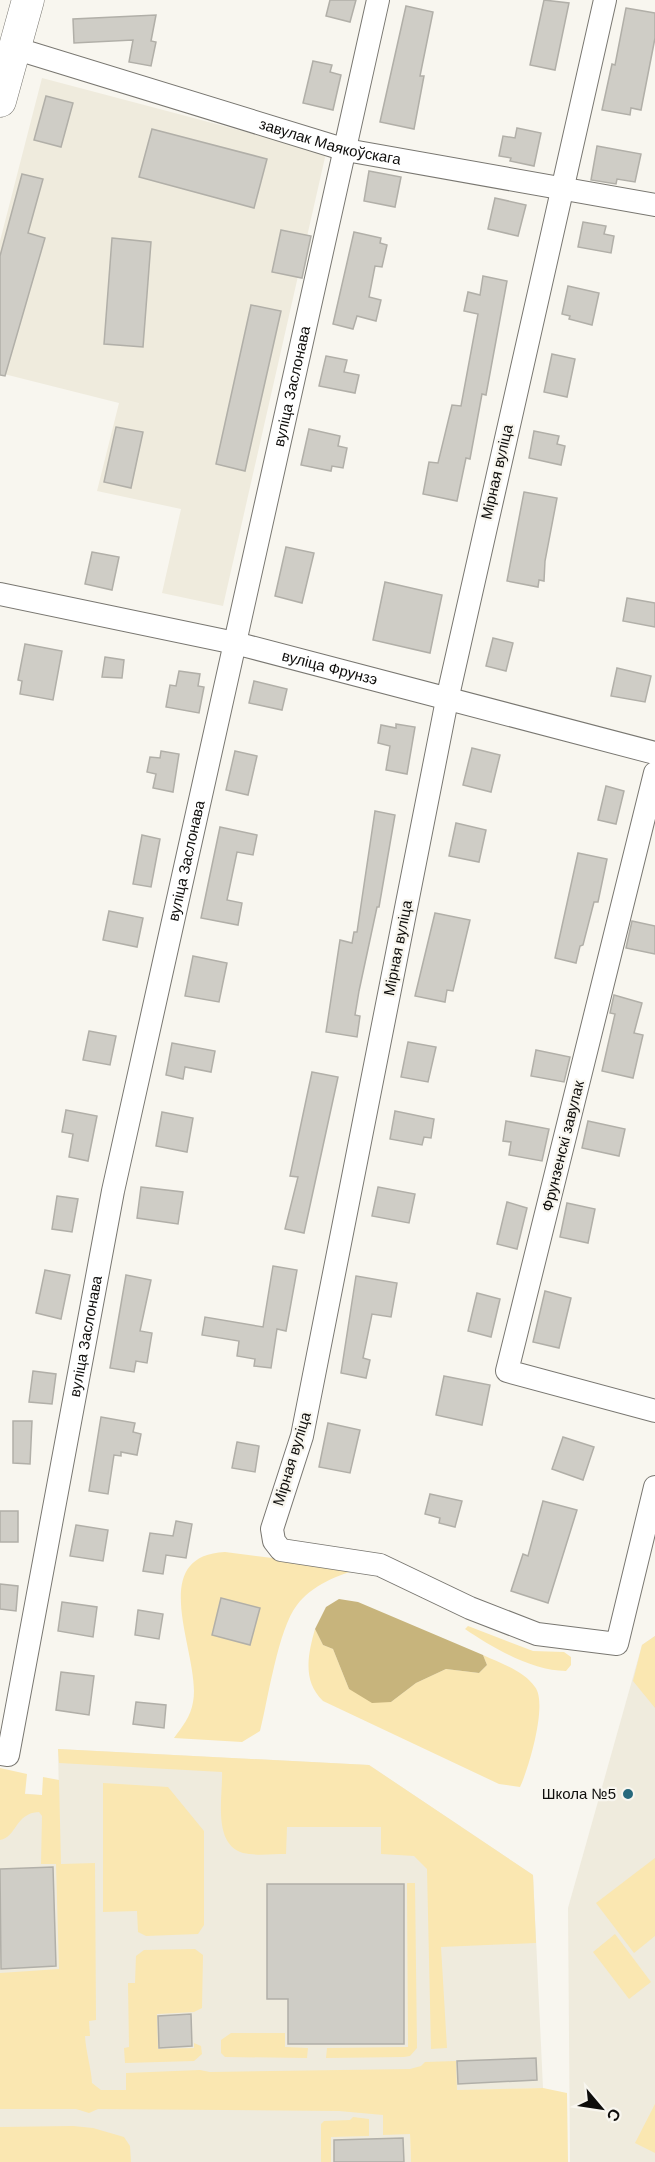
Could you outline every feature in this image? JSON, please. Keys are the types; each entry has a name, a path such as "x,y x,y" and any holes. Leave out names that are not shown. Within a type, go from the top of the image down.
{"street":[{"path":"0,101 28,0"},
{"name":"вуліца Заслонава","path":"0,1754 8,1755 113,1191 378,0"},
{"name":"Мірная вуліца","path":"605,0 447,700 302,1436 272,1529 274,1541 281,1550 380,1566 470,1608 537,1634 617,1644 655,1487"},
{"name":"завулак Маякоўскага","path":"14,48 346,150 655,205"},
{"name":"вуліца Фрунзэ","path":"0,594 235,643 655,753"},
{"name":"Фрунзенскі завулак","path":"655,773 507,1371 655,1411"}],"shaded area":[{"path":"42,78 326,153 223,606 162,593 181,509 97,491 119,403 0,373 0,241"},
{"path":"225,1552 361,1569 326,1582 310,1592 290,1616 274,1665 260,1731 242,1742 174,1738 192,1707 194,1683 185,1636 181,1589 187,1571 200,1558"},
{"path":"339,1599 358,1602 483,1655 487,1665 479,1673 446,1669 416,1683 391,1702 372,1703 349,1689 333,1649 323,1645 315,1629 326,1607"},
{"path":"468,1626 533,1651 564,1652 571,1657 571,1665 566,1671 526,1663 500,1651 465,1629"},
{"path":"315,1629 323,1645 333,1649 349,1689 391,1702 416,1683 446,1669 479,1673 487,1665 483,1655 525,1676 535,1687 539,1707 536,1736 520,1787 499,1784 323,1701 312,1685 308,1667"},
{"name":"Школа №5","path":"655,1636 655,2162 570,2162 568,1908 642,1645"},
{"path":"655,1636 655,1708 633,1681 642,1645"},
{"path":"58,1749 369,1765 533,1875 543,2088 409,2092 411,2162 0,2162 0,1791 59,1797"},
{"path":"58,1749 369,1765 533,1875 536,1943 441,1947 447,2048 431,2049 427,1869 414,1856 381,1854 381,1827 287,1827 286,1854 243,1853 233,1848 223,1830 222,1772 59,1763"},
{"path":"0,1768 27,1774 25,1794 42,1795 43,1777 59,1780 61,1864 95,1863 96,2020 89,2021 90,2036 85,2036 92,2083 101,2090 126,2090 126,2073 200,2070 210,2072 410,2069 421,2066 425,2062 456,2061 457,2090 543,2088 567,2093 568,2162 411,2162 410,2134 383,2135 383,2115 339,2111 98,2109 89,2113 76,2109 0,2109 0,1973 59,1969 56,1864 41,1864 42,1816 39,1812 25,1816 6,1838 0,1840"},
{"path":"103,1783 168,1787 204,1831 204,1925 198,1934 146,1936 138,1932 137,1911 103,1912"},
{"path":"655,1858 655,1936 634,1953 596,1903"},
{"path":"407,1883 415,1883 417,2048 410,2056 404,2057 326,2058 327,2048 408,2047"},
{"path":"615,1934 651,1982 629,1999 593,1952"},
{"path":"195,1949 203,1955 202,2008 194,2012 157,2014 158,2049 194,2048 194,2043 201,2046 202,2054 194,2061 125,2063 124,2048 129,2047 128,1983 135,1983 136,1956 144,1950"},
{"path":"231,2033 285,2033 285,2047 308,2048 307,2058 225,2057 221,2053 221,2040"},
{"path":"655,2104 655,2153 635,2143"},
{"path":"353,2117 369,2119 369,2136 331,2137 331,2162 321,2162 321,2124 324,2121 350,2120"},
{"path":"0,2127 93,2128 124,2137 130,2146 131,2162 0,2162"}],"building":[{"path":"330,0 356,0 350,22 326,16"},
{"path":"544,0 569,3 555,70 530,65"},
{"path":"406,6 433,12 420,76 424,76 414,129 380,122"},
{"path":"626,8 655,13 655,38 641,110 631,108 630,115 602,110 612,64 615,65"},
{"path":"156,15 151,41 156,42 151,66 129,62 133,40 74,43 73,19"},
{"path":"313,61 332,65 330,72 341,75 333,110 303,103"},
{"path":"46,96 73,103 61,147 34,140"},
{"path":"517,128 541,133 534,166 499,156 503,136 515,138"},
{"path":"152,129 267,159 254,208 139,177"},
{"path":"597,146 641,154 635,182 617,179 616,184 591,180"},
{"path":"369,171 401,177 395,207 364,201"},
{"path":"22,174 43,179 28,233 45,238 5,376 0,375 0,256"},
{"path":"495,198 526,205 518,236 488,229"},
{"path":"583,222 606,226 604,234 614,236 611,253 578,247"},
{"path":"281,230 311,236 302,278 272,272"},
{"path":"354,232 381,238 380,243 387,245 382,267 375,266 369,297 381,300 376,321 357,316 353,329 333,324"},
{"path":"112,238 151,242 143,347 104,344"},
{"path":"483,276 507,281 486,395 482,394 470,459 466,458 457,501 423,494 429,462 438,463 452,405 461,406 478,314 464,311 468,292 480,295"},
{"path":"568,286 599,293 592,325 569,319 570,316 562,314"},
{"path":"251,305 281,311 245,471 216,464"},
{"path":"552,354 575,359 567,397 544,392"},
{"path":"326,356 347,360 344,372 359,375 355,393 319,386"},
{"path":"116,427 143,432 131,488 104,482"},
{"path":"309,429 340,436 338,446 347,448 343,468 332,466 331,471 301,465"},
{"path":"534,431 559,436 557,444 565,446 561,465 529,458"},
{"path":"524,492 557,498 545,561 544,581 539,580 538,587 507,581"},
{"path":"286,547 314,553 302,603 275,596"},
{"path":"92,552 119,557 112,590 85,584"},
{"path":"385,582 442,595 430,653 373,640"},
{"path":"627,598 655,603 655,627 623,621"},
{"path":"493,638 513,643 506,671 486,666"},
{"path":"25,644 62,651 53,700 20,694 22,681 18,680"},
{"path":"105,657 124,660 122,678 102,677"},
{"path":"617,668 651,676 645,702 611,696"},
{"path":"179,671 200,674 198,686 204,687 199,713 166,707 170,685 176,686"},
{"path":"254,681 287,689 282,710 249,703"},
{"path":"396,724 415,727 407,774 386,770 390,746 378,743 381,725 396,728"},
{"path":"472,748 500,755 491,792 463,785"},
{"path":"161,751 179,754 173,792 153,788 156,774 147,772 150,757 160,758"},
{"path":"235,751 257,756 248,795 226,790"},
{"path":"606,786 624,791 616,824 598,820"},
{"path":"375,811 395,815 379,907 377,907 359,991 355,1015 360,1016 357,1037 326,1032 340,940 352,943 354,932 357,932"},
{"path":"456,823 486,830 479,862 449,856"},
{"path":"220,827 257,835 253,855 237,852 227,900 242,903 238,925 201,918"},
{"path":"142,835 160,839 151,887 133,884"},
{"path":"578,853 607,859 598,902 594,902 576,963 555,958"},
{"path":"109,911 143,918 137,947 103,940"},
{"path":"435,913 470,920 453,991 447,990 445,1002 415,996"},
{"path":"632,921 655,926 655,954 626,948"},
{"path":"193,956 227,963 219,1002 185,996"},
{"path":"614,995 642,1003 634,1033 643,1035 633,1078 602,1071 615,1014 610,1013"},
{"path":"89,1031 116,1036 110,1065 83,1060"},
{"path":"408,1042 436,1047 428,1082 401,1077"},
{"path":"172,1043 215,1051 211,1072 185,1067 183,1079 166,1075"},
{"path":"536,1050 570,1057 564,1082 531,1076"},
{"path":"312,1072 338,1077 304,1233 285,1229 298,1177 290,1176"},
{"path":"66,1110 97,1116 88,1161 69,1157 73,1134 62,1132"},
{"path":"395,1111 434,1119 431,1138 424,1137 422,1145 390,1139"},
{"path":"162,1112 193,1118 187,1152 156,1146"},
{"path":"506,1121 549,1129 542,1161 509,1155 511,1142 503,1141"},
{"path":"588,1121 625,1129 619,1156 582,1148"},
{"path":"141,1187 183,1192 178,1224 137,1218"},
{"path":"378,1187 415,1194 409,1223 372,1216"},
{"path":"57,1196 78,1199 72,1232 52,1229"},
{"path":"507,1202 527,1208 517,1249 497,1244"},
{"path":"567,1203 595,1209 588,1243 560,1237"},
{"path":"273,1266 297,1270 286,1331 277,1329 271,1368 254,1366 255,1359 237,1356 239,1341 202,1335 205,1317 263,1327"},
{"path":"45,1270 70,1275 61,1319 36,1313"},
{"path":"126,1275 151,1280 140,1331 152,1333 147,1363 136,1361 134,1372 110,1368"},
{"path":"356,1276 397,1283 391,1317 372,1314 363,1358 370,1360 366,1378 341,1373"},
{"path":"545,1291 571,1298 559,1348 533,1342"},
{"path":"477,1293 500,1299 491,1337 468,1331"},
{"path":"33,1371 56,1374 52,1404 29,1402"},
{"path":"444,1376 490,1385 482,1425 436,1415"},
{"path":"101,1417 135,1423 133,1432 141,1434 137,1455 121,1452 121,1456 114,1455 108,1494 89,1491"},
{"path":"13,1421 32,1421 30,1464 13,1463"},
{"path":"328,1423 360,1430 350,1473 319,1467"},
{"path":"563,1437 594,1447 583,1480 552,1469"},
{"path":"237,1442 259,1446 255,1472 232,1468"},
{"path":"430,1494 462,1501 455,1527 439,1523 440,1518 425,1514"},
{"path":"543,1501 577,1510 548,1603 511,1591 523,1554 528,1556"},
{"path":"0,1511 18,1511 18,1542 0,1542"},
{"path":"176,1521 192,1524 186,1558 166,1555 163,1574 143,1571 150,1533 173,1536"},
{"path":"76,1525 108,1530 103,1561 70,1556"},
{"path":"0,1584 18,1586 16,1611 0,1609"},
{"path":"221,1598 260,1608 250,1645 212,1635"},
{"path":"62,1602 97,1607 93,1637 58,1631"},
{"path":"138,1610 163,1614 159,1639 135,1635"},
{"path":"61,1672 94,1676 89,1715 56,1710"},
{"path":"136,1702 166,1705 164,1728 133,1724"},
{"path":"53,1867 56,1966 1,1969 0,1869"},
{"path":"267,1884 404,1884 404,2044 288,2044 288,1999 267,1999"},
{"path":"191,2014 192,2046 159,2048 158,2016"},
{"path":"536,2058 537,2080 458,2084 457,2061"},
{"path":"403,2138 404,2162 334,2162 334,2140"}],"place":[{"name":"Школа №5","path":"628,1794"}]}
